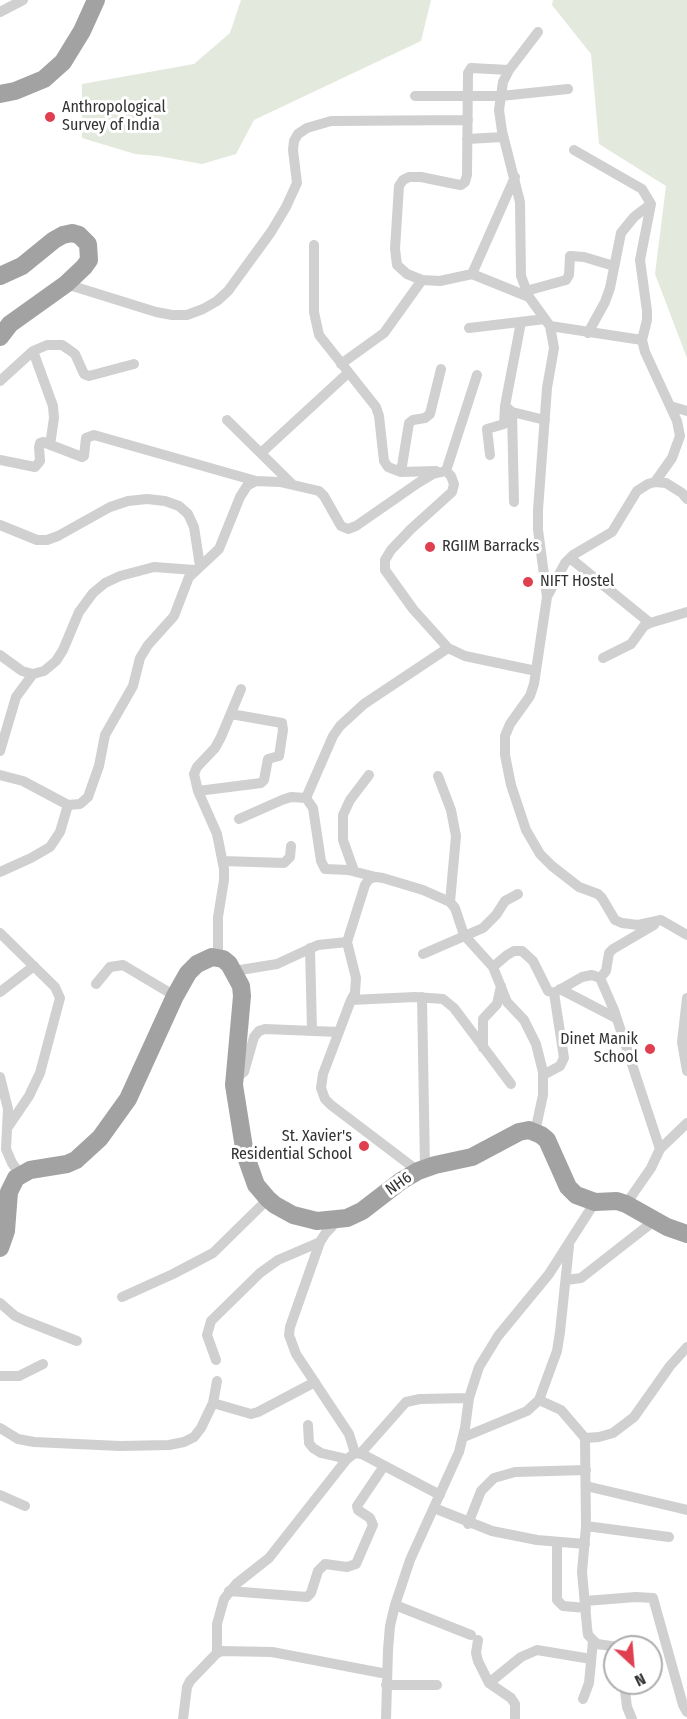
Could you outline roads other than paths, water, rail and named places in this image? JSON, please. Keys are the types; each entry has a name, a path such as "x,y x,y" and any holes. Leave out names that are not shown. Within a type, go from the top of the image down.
{"highway":[{"path":"0,94 15,91 44,79 63,62 82,31 96,0"},
{"path":"0,276 22,266 54,240 72,233 79,235 88,244 89,260 66,284 10,324 0,337"},
{"path":"0,1248 7,1225 9,1192 12,1184 20,1174 30,1170 76,1160 100,1138 128,1099 175,996 188,973 205,959 218,957 224,959 234,971"},
{"name":"NH6","path":"234,971 241,986 234,1079 248,1165 256,1185 268,1199 285,1210 307,1219 327,1222 338,1220 362,1211 401,1181 422,1169 471,1157 519,1132 535,1131"},
{"path":"535,1131 547,1140 568,1187 576,1195 595,1202 617,1201 626,1204 654,1221 687,1234"}],"street":[{"path":"0,12 23,0"},
{"path":"538,32 503,81 500,110 503,137 520,202 520,270 527,294 548,323 554,348 545,420 538,510 538,531 547,597 530,696 510,724 504,746 511,785 526,830 546,860 571,882 603,898 615,920 628,925 661,920 687,935"},
{"path":"509,70 471,68 468,73 467,175 465,182 460,185 421,177 409,177 399,186 395,249 397,265 407,274 422,280 440,281 472,274 527,294 566,280 569,275 570,256 584,257 614,266"},
{"path":"415,96 501,96 568,89"},
{"path":"66,284 172,315 187,315 203,309 228,291 271,232 286,207 297,183 293,150 298,134 307,128 331,121 468,120"},
{"path":"467,139 503,137"},
{"path":"573,150 642,189 651,204 640,260 647,311 642,340 645,352 677,421 680,436 672,458 656,482"},
{"path":"472,274 515,177"},
{"path":"588,333 605,302 621,232 634,217 651,204"},
{"path":"314,245 316,325 319,335 376,407 379,416 381,452 388,467 400,472 443,471 451,476 454,484 452,492 391,550 385,560 385,570 414,609 448,648 465,656 536,671"},
{"path":"261,453 344,369 384,333 422,280"},
{"path":"469,328 521,322 548,323 588,333 642,340"},
{"path":"490,455 487,429 504,424 521,322"},
{"path":"0,381 33,351 47,345 62,345 75,354 84,374 89,376 134,364"},
{"path":"33,351 53,406 54,418 50,444"},
{"path":"400,472 409,423 430,414 441,369"},
{"path":"0,460 35,467 40,461 40,443 43,442 82,457 86,438 94,435 256,481 269,480 319,491 341,526 348,529 356,526 418,483 443,471 477,375"},
{"path":"670,406 687,411"},
{"path":"508,409 545,420"},
{"path":"508,409 514,502"},
{"path":"228,420 292,484"},
{"path":"0,775 23,781 68,805 80,804 88,797 99,766 105,735 133,686 140,658 148,645 174,616 189,577 219,549 240,497 247,486 256,481"},
{"path":"547,597 558,574 570,558 612,532 637,491 648,484 666,483 687,499"},
{"path":"0,525 37,540 46,540 58,536 110,507 128,501 147,498 165,501 180,506 188,514 194,528 198,568"},
{"path":"570,558 650,623"},
{"path":"0,752 16,697 33,674 44,670 56,661 79,612 93,593 105,583 120,576 154,567 198,568"},
{"path":"603,658 631,644 644,626 687,612"},
{"path":"306,798 333,736 340,726 364,704 448,648"},
{"path":"0,655 22,671 33,674"},
{"path":"218,957 218,916 224,880 223,861 217,834 198,791 194,774 197,767 215,748 241,689"},
{"path":"198,791 261,783 264,780 268,759 279,756 282,723 231,714"},
{"path":"354,871 343,840 343,815 350,800 369,776"},
{"path":"438,776 451,810 456,836 450,902"},
{"path":"238,819 291,797 306,798 313,808 322,866 329,870 354,871 423,890 450,902 455,908 468,942 493,967 507,1002 524,1020 541,1057 543,1095 535,1131"},
{"path":"0,872 50,847 60,832 68,805"},
{"path":"223,861 284,863 290,857 291,846"},
{"path":"376,877 369,879 365,885 347,942 357,986 323,1074 321,1088 325,1099 422,1169"},
{"path":"423,954 483,928 496,915 505,901 518,894"},
{"path":"600,978 606,970 609,953 613,949 661,920"},
{"path":"0,933 55,987 60,998 40,1073 29,1096 8,1127"},
{"path":"234,971 277,964 310,948 327,943 347,942"},
{"path":"310,948 312,1031"},
{"path":"493,967 507,955 522,951 533,960 548,991 557,991 616,1018"},
{"path":"96,984 110,967 123,965 175,996"},
{"path":"0,992 34,966"},
{"path":"557,991 582,977 592,975 600,978 616,1018 660,1149"},
{"path":"483,1048 483,1019 497,1004 501,986"},
{"path":"543,1075 560,1066 564,1058 557,991"},
{"path":"351,1000 423,997 443,999 449,1003 511,1084"},
{"path":"422,1169 423,997"},
{"path":"687,998 682,1026 687,1071"},
{"path":"234,1079 244,1072 254,1037 259,1031 339,1032"},
{"path":"0,1077 8,1127 6,1149 20,1174"},
{"path":"626,1204 651,1168 660,1149 687,1123"},
{"path":"122,1297 213,1253 268,1199"},
{"path":"386,1719 390,1626 395,1605 410,1560 464,1437 469,1398 486,1354 511,1318 549,1274 595,1202"},
{"path":"338,1220 320,1242 289,1335 296,1354 349,1434 354,1455"},
{"path":"566,1280 581,1278 654,1221"},
{"path":"216,1360 207,1335 211,1321 260,1273 278,1260 320,1242"},
{"path":"464,1437 527,1411 539,1400 556,1351 569,1244"},
{"path":"0,1303 15,1316 77,1341"},
{"path":"585,1438 606,1435 625,1425 634,1417 670,1366 687,1347"},
{"path":"0,1376 19,1376 44,1364"},
{"path":"0,1428 18,1439 34,1442 120,1446 169,1445 184,1442 194,1437 201,1428 213,1403 217,1382"},
{"path":"213,1403 251,1414 315,1382"},
{"path":"217,1653 219,1613 229,1591 269,1558 354,1455 406,1402 420,1399 469,1398"},
{"path":"539,1400 561,1410 585,1438 586,1526 582,1572 588,1635 597,1644 603,1645"},
{"path":"308,1425 309,1443 321,1453 354,1455 384,1466 440,1495"},
{"path":"229,1591 307,1596 311,1593 318,1571 325,1564 347,1567 356,1564 373,1526 372,1521 358,1510 357,1506 384,1466"},
{"path":"468,1524 481,1491 494,1478 515,1472 586,1470"},
{"path":"586,1486 687,1510"},
{"path":"0,1495 25,1506"},
{"path":"434,1508 468,1524 492,1531 557,1542 585,1544"},
{"path":"586,1526 669,1537"},
{"path":"557,1542 557,1600 563,1605 647,1596 652,1598 683,1706 687,1712"},
{"path":"395,1605 475,1638 476,1653 489,1683 511,1698 515,1704 515,1719"},
{"path":"583,1699 589,1683 593,1641"},
{"path":"183,1719 187,1687 198,1671 217,1653 229,1650 272,1652 386,1680 437,1685"},
{"path":"489,1683 521,1657 537,1650 591,1659"},
{"path":"626,1695 632,1719"}],"place":[{"name":"Anthropological Survey of India","path":"50,117"},
{"name":"RGIIM Barracks","path":"430,547"},
{"name":"NIFT Hostel","path":"528,582"},
{"name":"Dinet Manik School","path":"650,1049"},
{"name":"St. Xavier's Residential School","path":"364,1146"}]}
